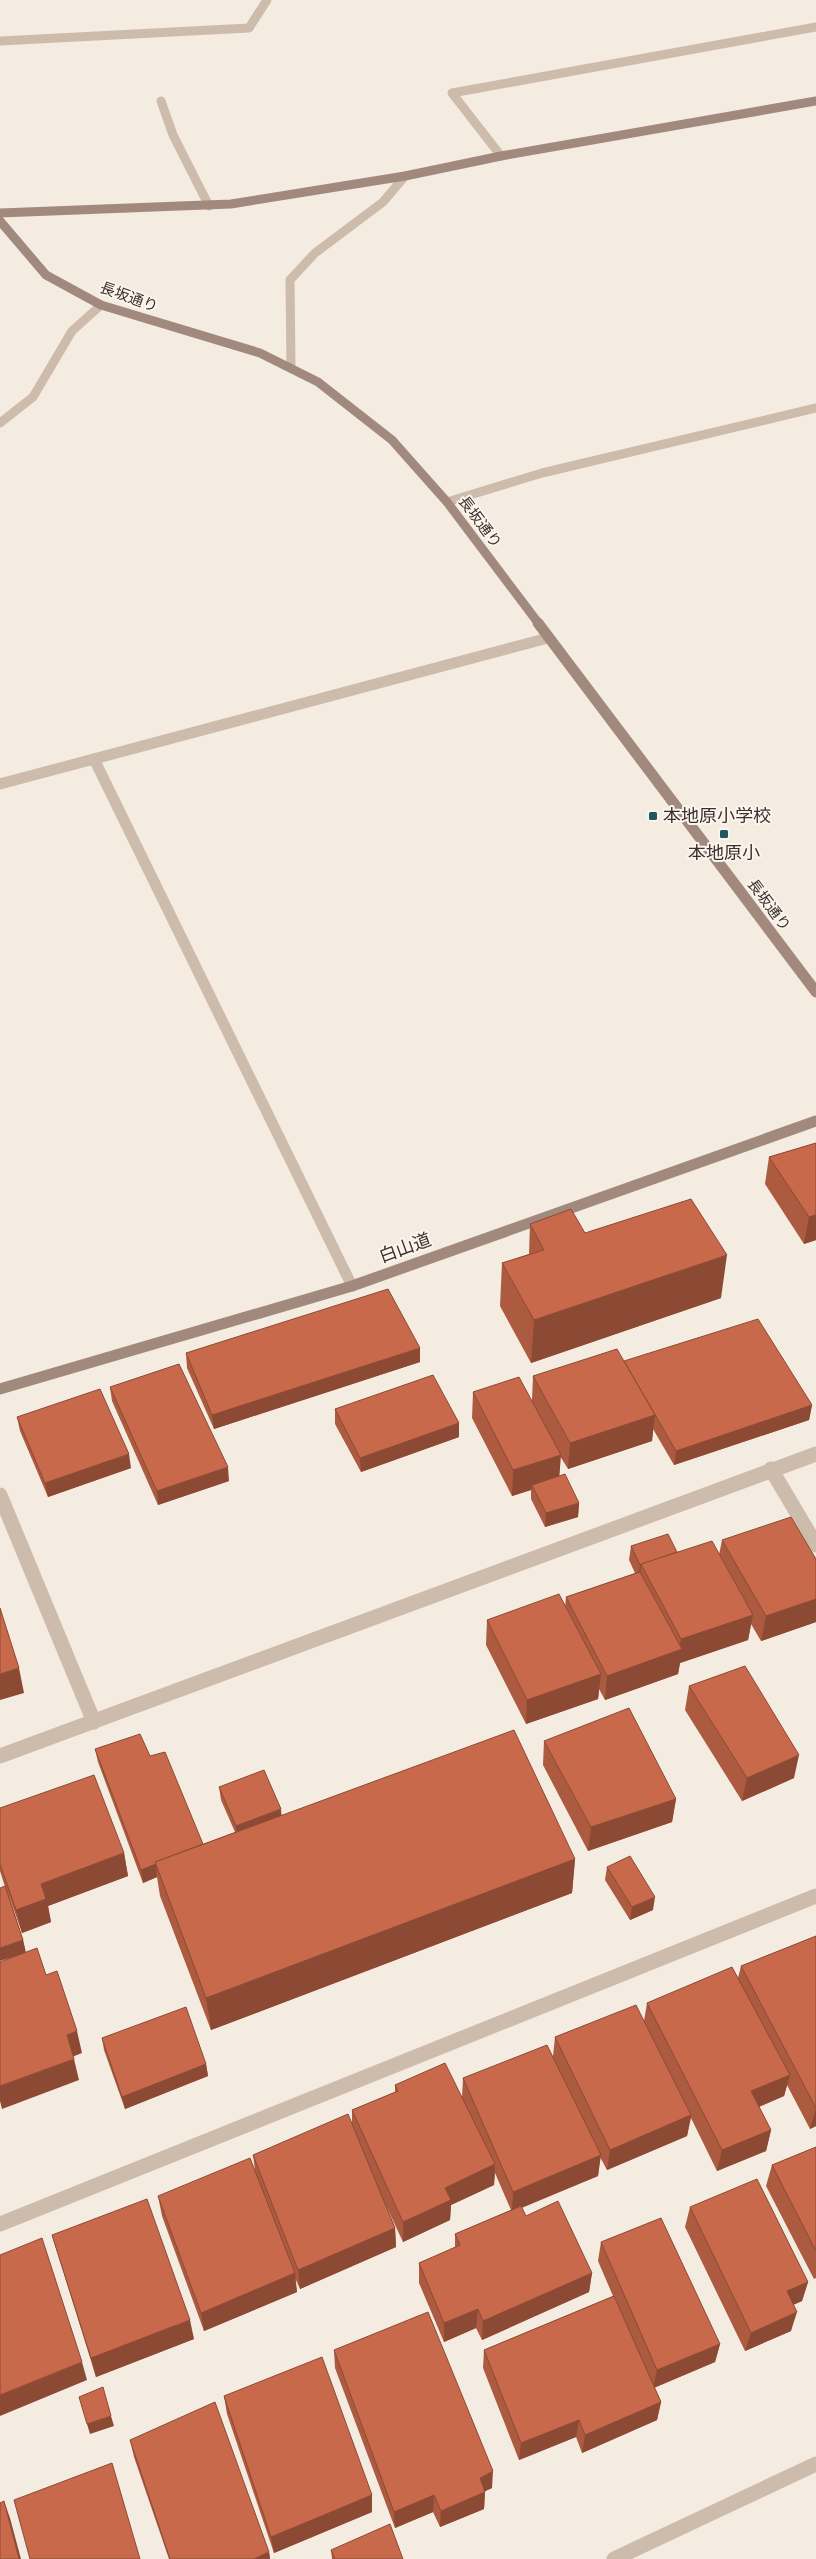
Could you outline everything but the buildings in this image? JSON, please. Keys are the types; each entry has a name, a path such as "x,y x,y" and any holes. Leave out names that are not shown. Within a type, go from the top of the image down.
{"street":[{"path":"0,41 249,28 267,0"},
{"path":"501,156 452,93 816,27"},
{"path":"161,101 173,135 209,206"},
{"path":"0,213 231,204 405,176 501,156 816,102"},
{"path":"291,368 290,280 315,253 382,202 405,176"},
{"name":"長坂通り","path":"0,221 46,275 100,305 260,353 318,382 392,440 447,502 816,992"},
{"path":"0,423 33,397 72,331 100,305"},
{"path":"447,502 542,473 816,408"},
{"path":"0,784 548,638"},
{"path":"94,759 352,1286"},
{"name":"白山道","path":"0,1388 352,1286 816,1121"},
{"path":"0,1756 771,1469 816,1454"},
{"path":"771,1469 816,1545"},
{"path":"0,1494 94,1722"},
{"path":"0,2224 816,1896"},
{"path":"614,2559 816,2464"}],"place":[{"name":"本地原小学校","path":"653,816"},
{"name":"本地原小","path":"724,834"}]}
